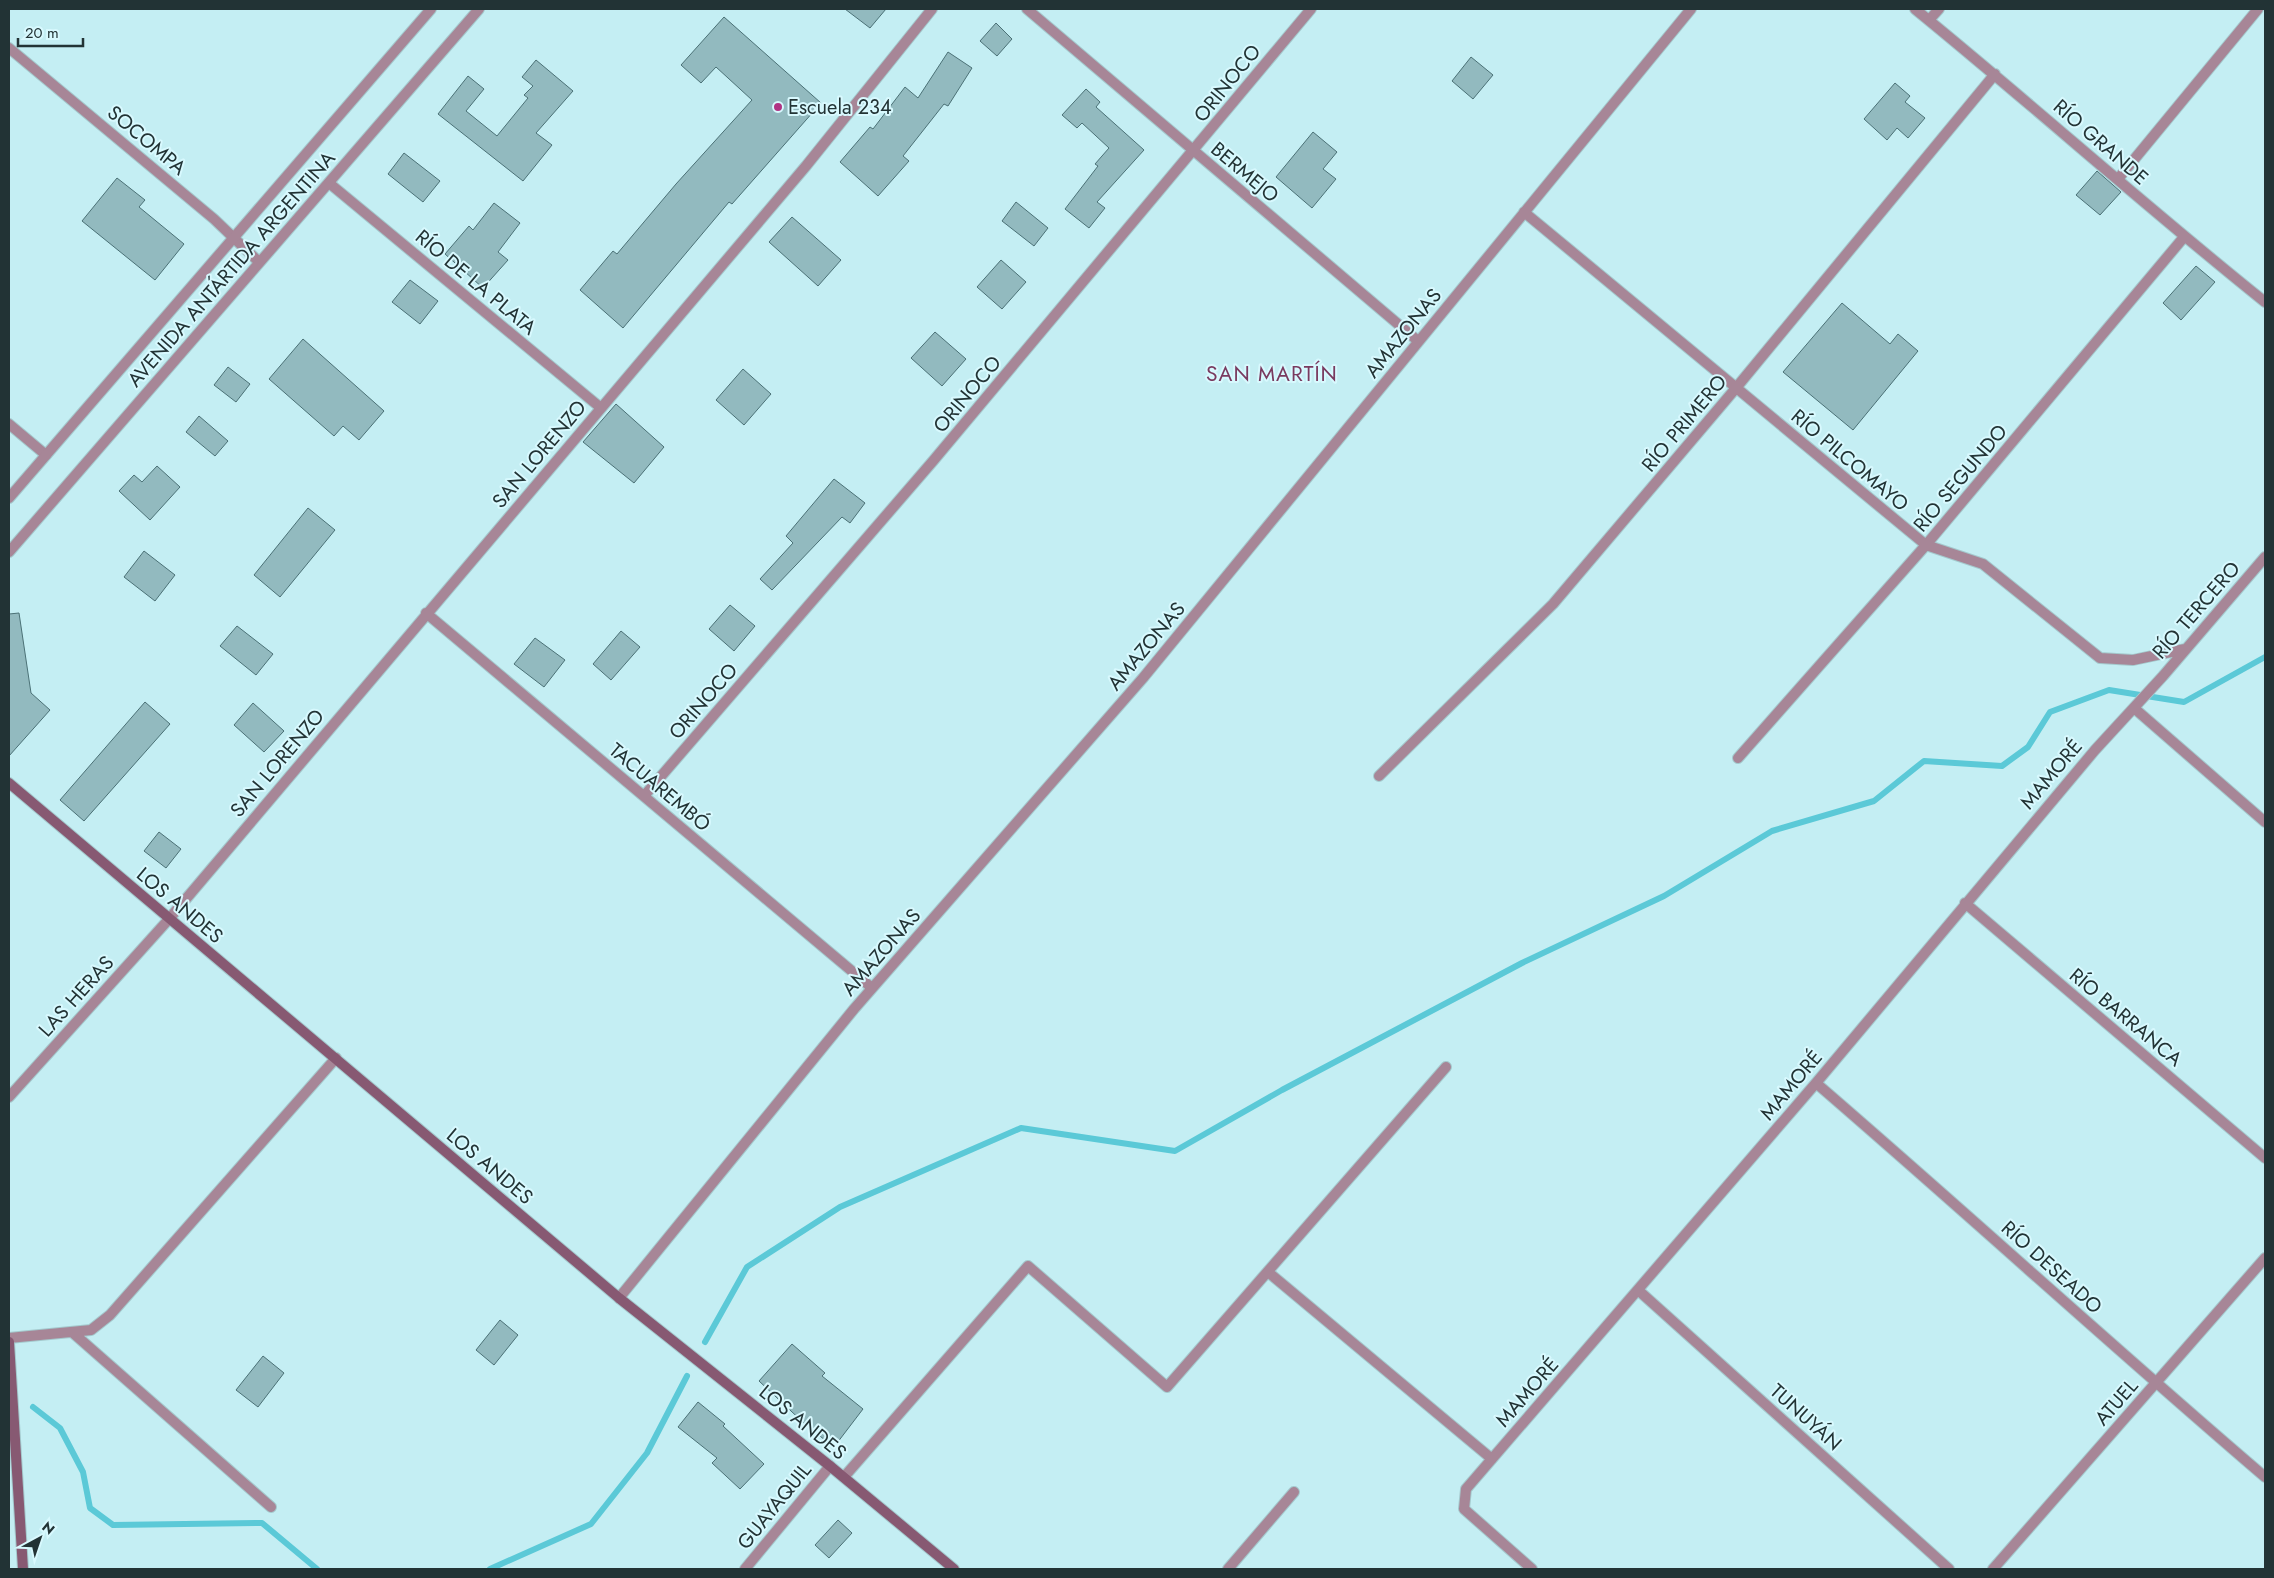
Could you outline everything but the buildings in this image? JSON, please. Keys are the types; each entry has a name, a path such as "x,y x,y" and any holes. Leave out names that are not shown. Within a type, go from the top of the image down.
{"main road":[{"name":"LOS ANDES","path":"9,783 619,1298 844,1477 954,1569"},
{"path":"9,1342 24,1569"}],"street":[{"name":"AVENIDA ANTÁRTIDA ARGENTINA","path":"9,498 431,9"},
{"name":"AVENIDA ANTÁRTIDA ARGENTINA","path":"9,552 479,9"},
{"name":"SAN LORENZO","path":"169,919 806,166 932,9"},
{"name":"BERMEJO","path":"1027,9 1418,341"},
{"name":"ORINOCO","path":"644,796 920,476 1311,9"},
{"name":"AMAZONAS","path":"619,1298 872,988 1143,678 1691,9"},
{"name":"RÍO GRANDE","path":"1915,9 1995,74 2184,237 2265,302"},
{"path":"1929,20 1939,9"},
{"path":"2118,180 2258,9"},
{"name":"SOCOMPA","path":"9,48 234,238 259,262"},
{"name":"RÍO PRIMERO","path":"1378,776 1553,604 1736,388 1995,74"},
{"name":"RÍO DE LA PLATA","path":"329,183 601,408"},
{"name":"RÍO PILCOMAYO","path":"1524,212 1926,545 1983,564 2100,658 2133,660 2185,649"},
{"name":"RÍO SEGUNDO","path":"1738,758 1926,545 2184,237"},
{"path":"9,424 46,455"},
{"name":"RÍO TERCERO","path":"2153,686 2265,557"},
{"name":"TACUAREMBÓ","path":"426,613 872,988"},
{"name":"MAMORÉ","path":"1532,1569 1464,1510 1466,1489 1816,1083 2095,750 2153,686"},
{"path":"2134,708 2265,822"},
{"name":"RÍO BARRANCA","path":"1965,903 2265,1158"},
{"name":"LAS HERAS","path":"9,1097 169,919"},
{"path":"9,1338 91,1330 110,1315 336,1058"},
{"path":"844,1477 1028,1266 1167,1387 1446,1067"},
{"name":"RÍO DESEADO","path":"1816,1083 1952,1200 2156,1384 2265,1477"},
{"name":"ATUEL","path":"1993,1569 2265,1258"},
{"path":"1268,1272 1492,1459"},
{"name":"TUNUYÁN","path":"1638,1290 1949,1569"},
{"path":"72,1332 271,1507"},
{"name":"GUAYAQUIL","path":"745,1569 830,1466"},
{"path":"1228,1569 1294,1492"}],"waterway":[{"path":"705,1342 747,1267 840,1207 1021,1128 1175,1151 1282,1090 1522,963 1664,896 1772,831 1874,801 1924,761 2002,766 2028,747 2050,712 2109,690 2184,702 2265,657"},
{"path":"490,1569 591,1524 647,1453 687,1376"},
{"path":"33,1407 60,1428 83,1472 90,1508 113,1525 262,1523 317,1569"}],"place":[{"name":"Escuela 234","path":"778,107"}],"district":[{"name":"SAN MARTÍN","path":"1272,374"}]}
